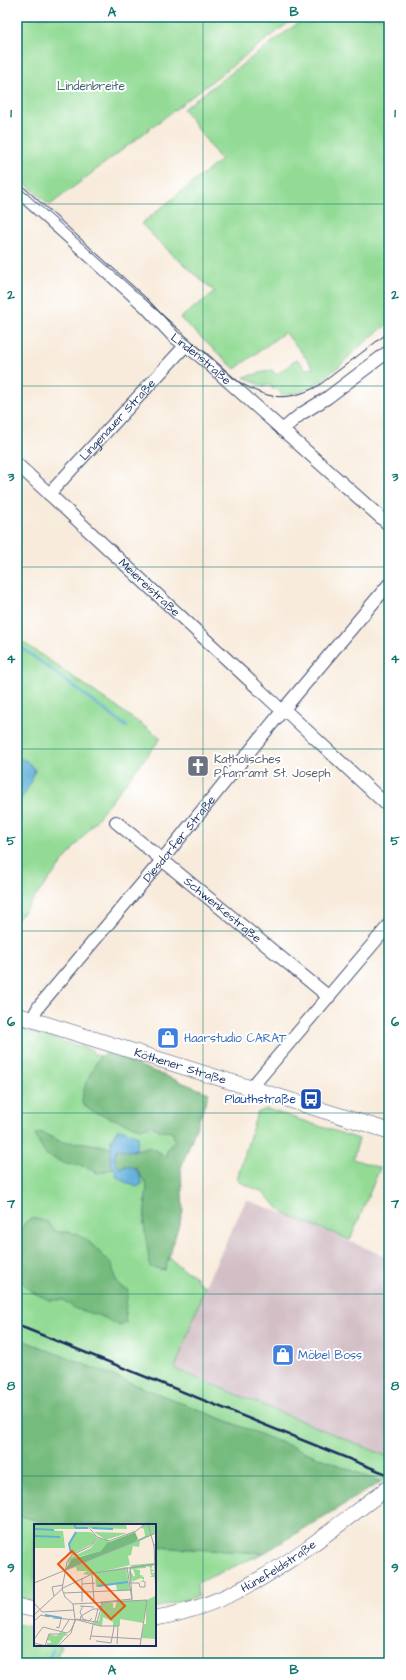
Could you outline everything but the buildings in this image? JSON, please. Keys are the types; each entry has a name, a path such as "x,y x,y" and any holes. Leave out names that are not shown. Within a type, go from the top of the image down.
{"main road":[{"name":"Köthener Straße","path":"17,1015 389,1131"},
{"name":"Hünefeldstraße","path":"156,1618 170,1616 202,1607 242,1590 294,1558 389,1487"},
{"path":"17,1606 34,1610"}],"street":[{"name":"Lindenstraße","path":"17,190 145,306 166,329 185,346 201,357 389,525"},
{"name":"Lingenauer Straße","path":"49,494 185,346"},
{"path":"282,430 301,414 327,398 389,351"},
{"name":"Meiereistraße","path":"17,464 277,706 389,807"},
{"name":"Diesdorfer Straße","path":"32,1019 39,1006 162,860 283,710 389,584"},
{"name":"Schwenkestraße","path":"116,822 329,997"},
{"path":"251,1088 389,925"}],"shaded area":[{"path":"246,1200 285,1214 389,1258 389,1457 175,1369 205,1286"}],"green space":[{"name":"Lindenbreite","path":"17,17 296,17 50,205 17,176"},
{"path":"306,17 389,17 389,323 355,350 342,364 320,382 299,393 281,395 277,389 272,389 272,386 265,384 264,387 244,377 272,370 276,375 297,359 306,369 314,368 285,332 235,369 180,318 215,292 141,224 221,160 183,109"},
{"path":"17,638 161,738 17,920"},
{"path":"17,1027 92,1050 93,1053 100,1056 85,1085 140,1128 153,1127 172,1132 175,1140 169,1147 165,1157 158,1151 147,1147 133,1151 84,1143 62,1142 40,1132 66,1164 85,1166 97,1173 124,1166 136,1168 147,1185 144,1225 165,1270 168,1257 196,1277 198,1282 205,1286 175,1369 389,1457 389,1473 381,1482 17,1338"},
{"path":"107,1053 209,1093 181,1168 183,1211 165,1270 150,1267 144,1225 147,1185 136,1168 124,1166 97,1173 85,1166 66,1164 45,1154 35,1135 40,1132 62,1142 84,1143 133,1151 147,1147 158,1151 165,1157 169,1147 175,1140 172,1132 161,1131 151,1125 140,1128 93,1112 82,1104 82,1097 91,1073 100,1056"},
{"path":"267,1109 359,1139 353,1159 380,1168 350,1240 285,1214 261,1191 241,1183 237,1179 257,1113"},
{"path":"33,1218 48,1222 56,1232 71,1232 86,1239 112,1264 115,1278 121,1287 128,1290 125,1310 126,1323 120,1326 101,1316 76,1309 63,1300 49,1300 30,1291 23,1283 17,1283 17,1242 25,1222"},
{"path":"17,1338 381,1482 264,1553 156,1547 156,1524 49,1524 17,1515"},
{"path":"17,1515 49,1524 34,1524 34,1603 17,1596"},
{"path":"156,1547 264,1553 197,1583 198,1596 156,1608"},
{"path":"17,1624 34,1628 34,1646 61,1646 55,1663 17,1663"}],"water":[{"path":"17,757 27,761 35,770 30,785 17,807"},
{"path":"121,1129 138,1136 136,1149 130,1151 117,1149 115,1154 117,1164 120,1168 129,1166 134,1168 138,1173 142,1184 137,1187 116,1176 111,1164 111,1140 117,1130"}],"waterway":[{"path":"17,644 127,727"},
{"path":"47,1663 53,1649"}],"tram line":[{"path":"17,185 233,378 264,394 284,397 306,392 318,386 389,332"}],"railway":[{"path":"17,1325 389,1475"}],"place":[{"name":"Katholisches Pfarramt St. Joseph","path":"198,766"},
{"name":"Haarstudio CARAT","path":"168,1038"},
{"name":"Plauthstraße","path":"311,1099"},
{"name":"Möbel Boss","path":"283,1355"}]}
